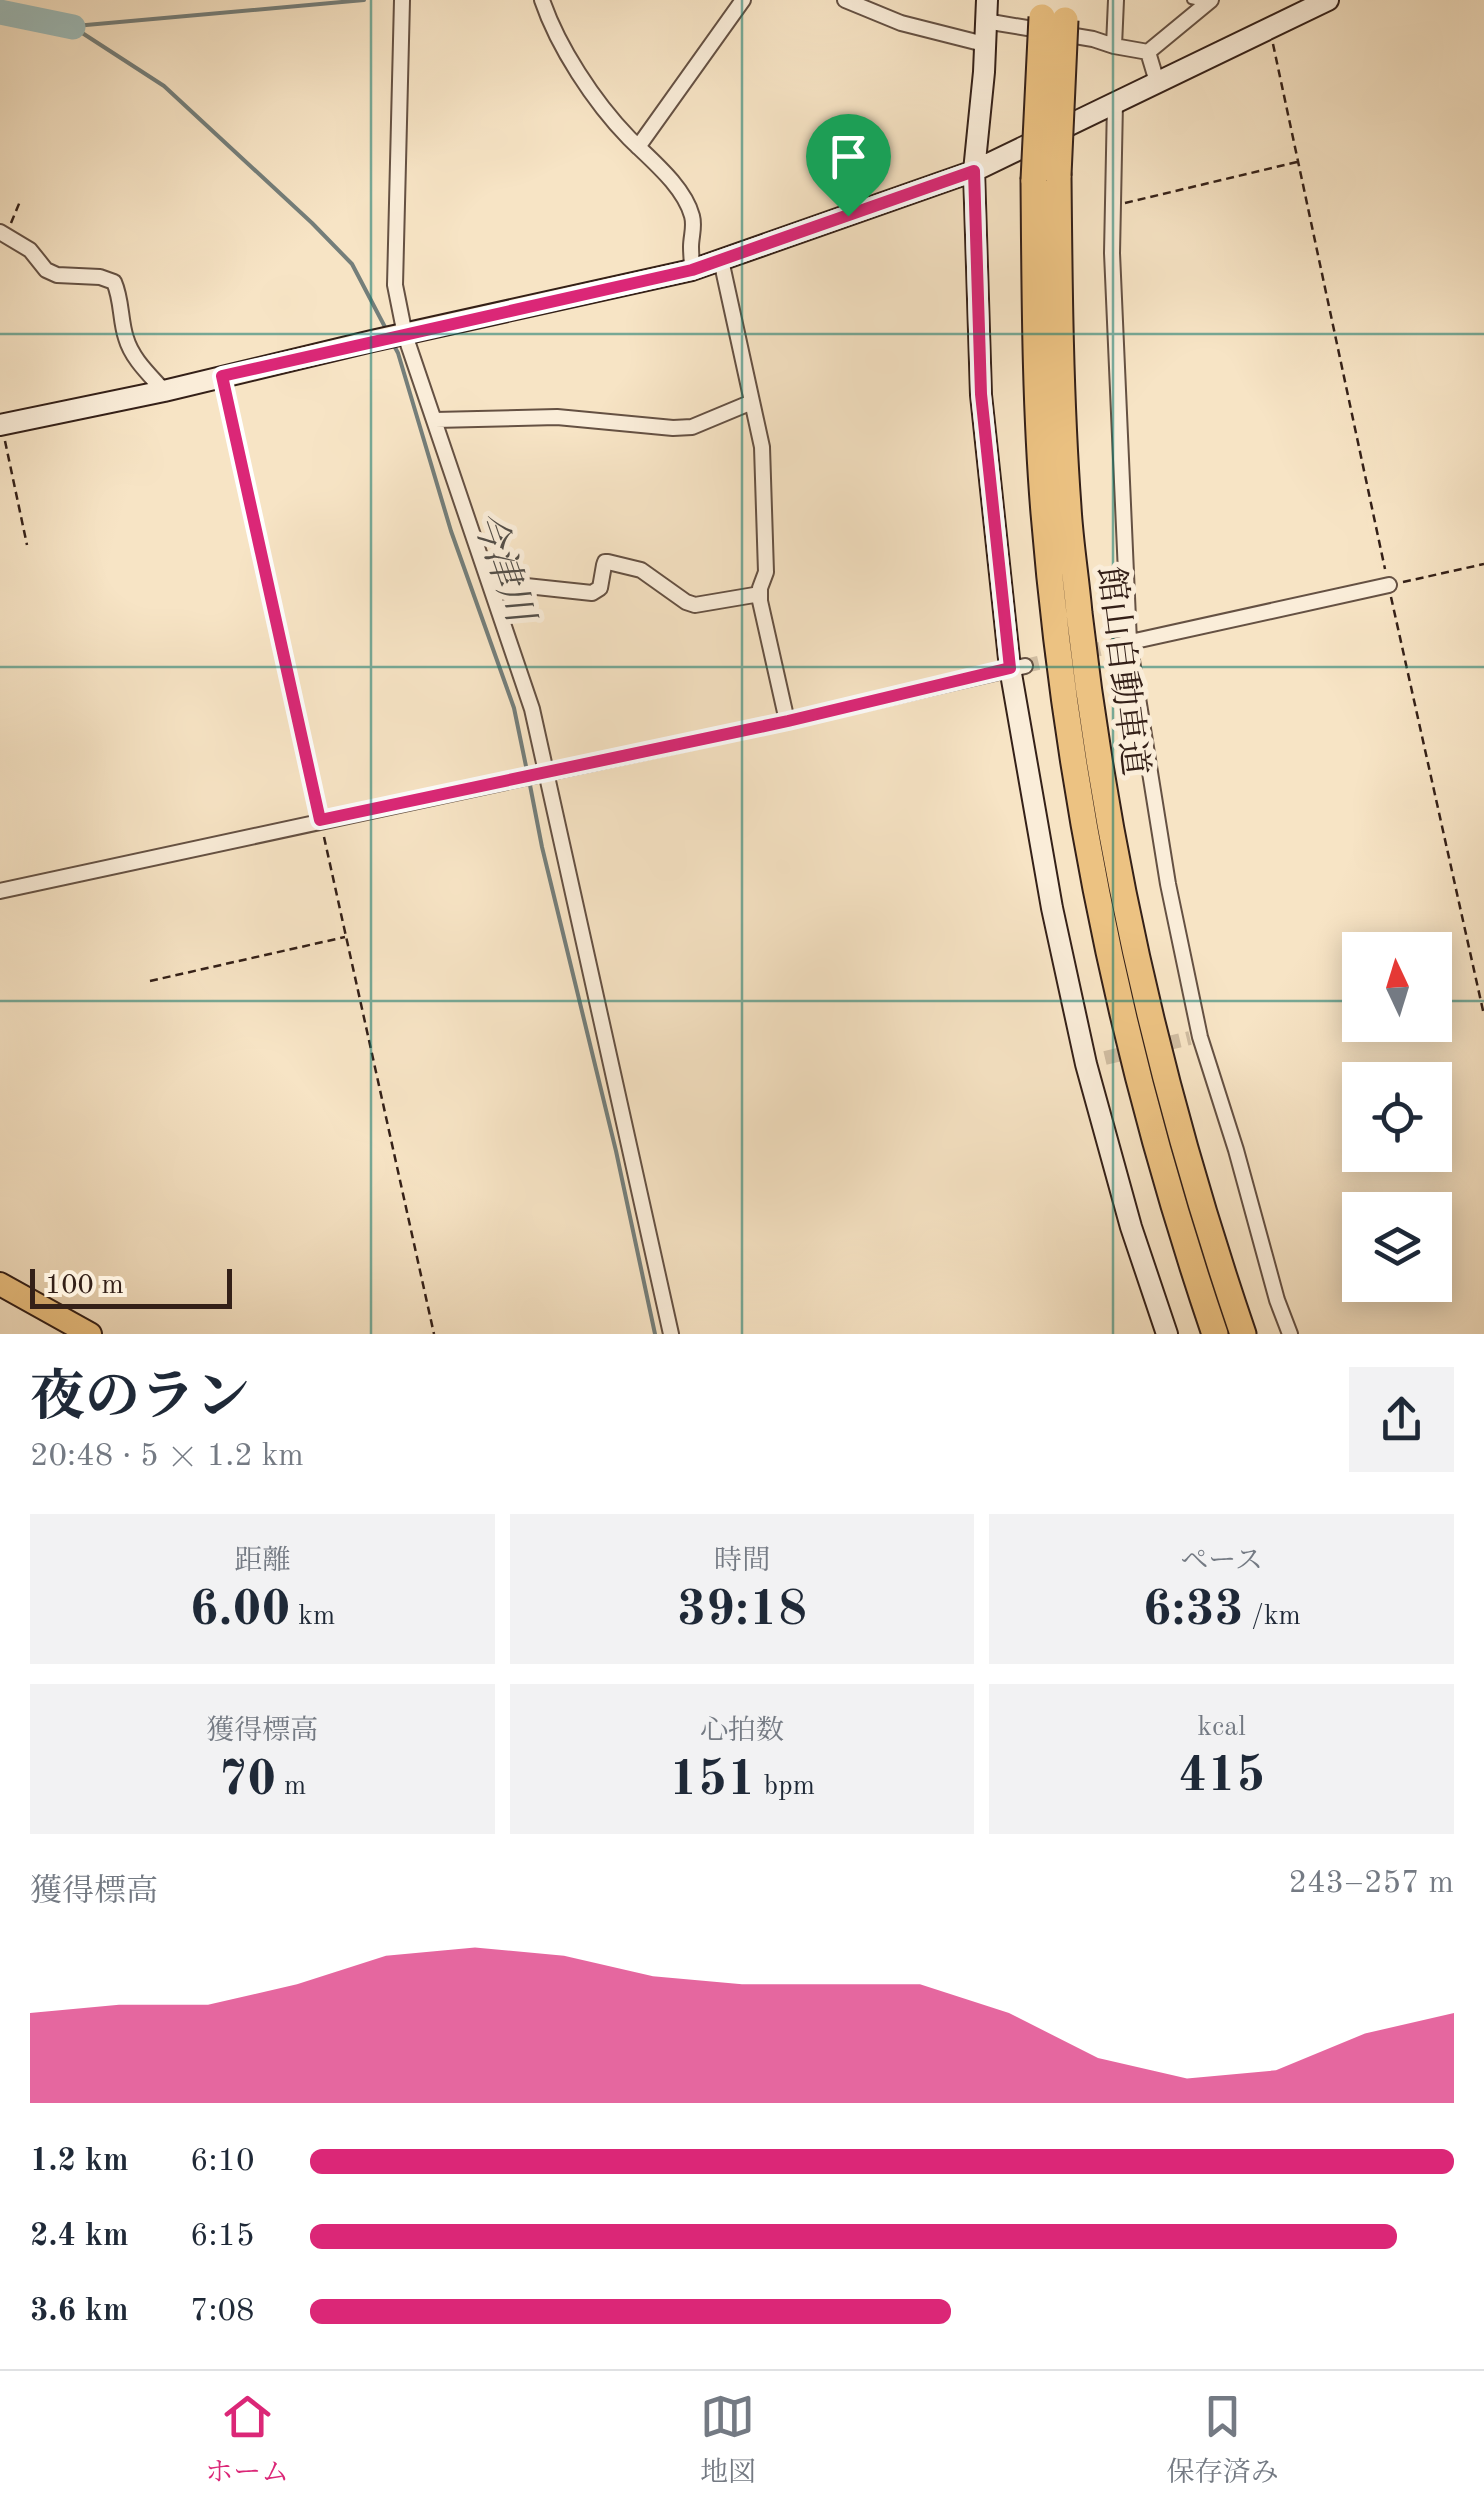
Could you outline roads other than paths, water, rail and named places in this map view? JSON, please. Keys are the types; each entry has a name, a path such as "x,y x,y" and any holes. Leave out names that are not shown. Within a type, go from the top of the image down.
{"highway":[{"name":"館山自動車道","path":"1054,9 1035,333 1044,512 1065,703 1085,829 1117,984 1170,1193 1215,1334"},
{"name":"館山自動車道","path":"1046,178 1068,510 1087,681 1109,824 1140,978 1172,1102 1244,1334"}],"main road":[{"path":"0,1284 90,1334"}],"street":[{"path":"402,0 395,286 405,335 532,710 670,1334"},
{"path":"542,0 566,55 617,124 662,168 692,211 692,270"},
{"path":"638,146 743,0"},
{"path":"846,0 901,23 984,44"},
{"path":"1114,46 1116,0"},
{"path":"1,425 692,270 974,171 1328,0"},
{"path":"1148,52 1203,1"},
{"path":"986,10 974,171 981,394 1018,667 1052,908 1096,1061 1131,1227 1166,1334"},
{"path":"986,10 999,25 1148,52"},
{"path":"1148,52 1157,82"},
{"path":"1115,102 1113,206 1123,644 1195,1037 1236,1150 1290,1334"},
{"path":"0,232 30,250 46,270 57,275 100,276 114,282 126,338 134,356 164,390"},
{"path":"720,260 762,447 766,572 760,594 788,721"},
{"path":"435,420 557,418 692,427 752,402"},
{"path":"490,582 592,592 600,588 604,562 608,562 641,570 696,606 760,594"},
{"path":"1123,644 1389,586"},
{"path":"0,891 788,721 1018,667"}],"waterway":[{"path":"75,26 364,0"},
{"name":"今津川","path":"0,12 73,27"},
{"name":"今津川","path":"73,27 164,86 312,223 352,264 386,329"},
{"name":"今津川","path":"392,342 451,531 514,708 527,771"},
{"name":"今津川","path":"529,780 655,1334"}],"tunnel":[{"path":"1025,666 1117,645"},
{"path":"1105,1058 1190,1038"}]}
